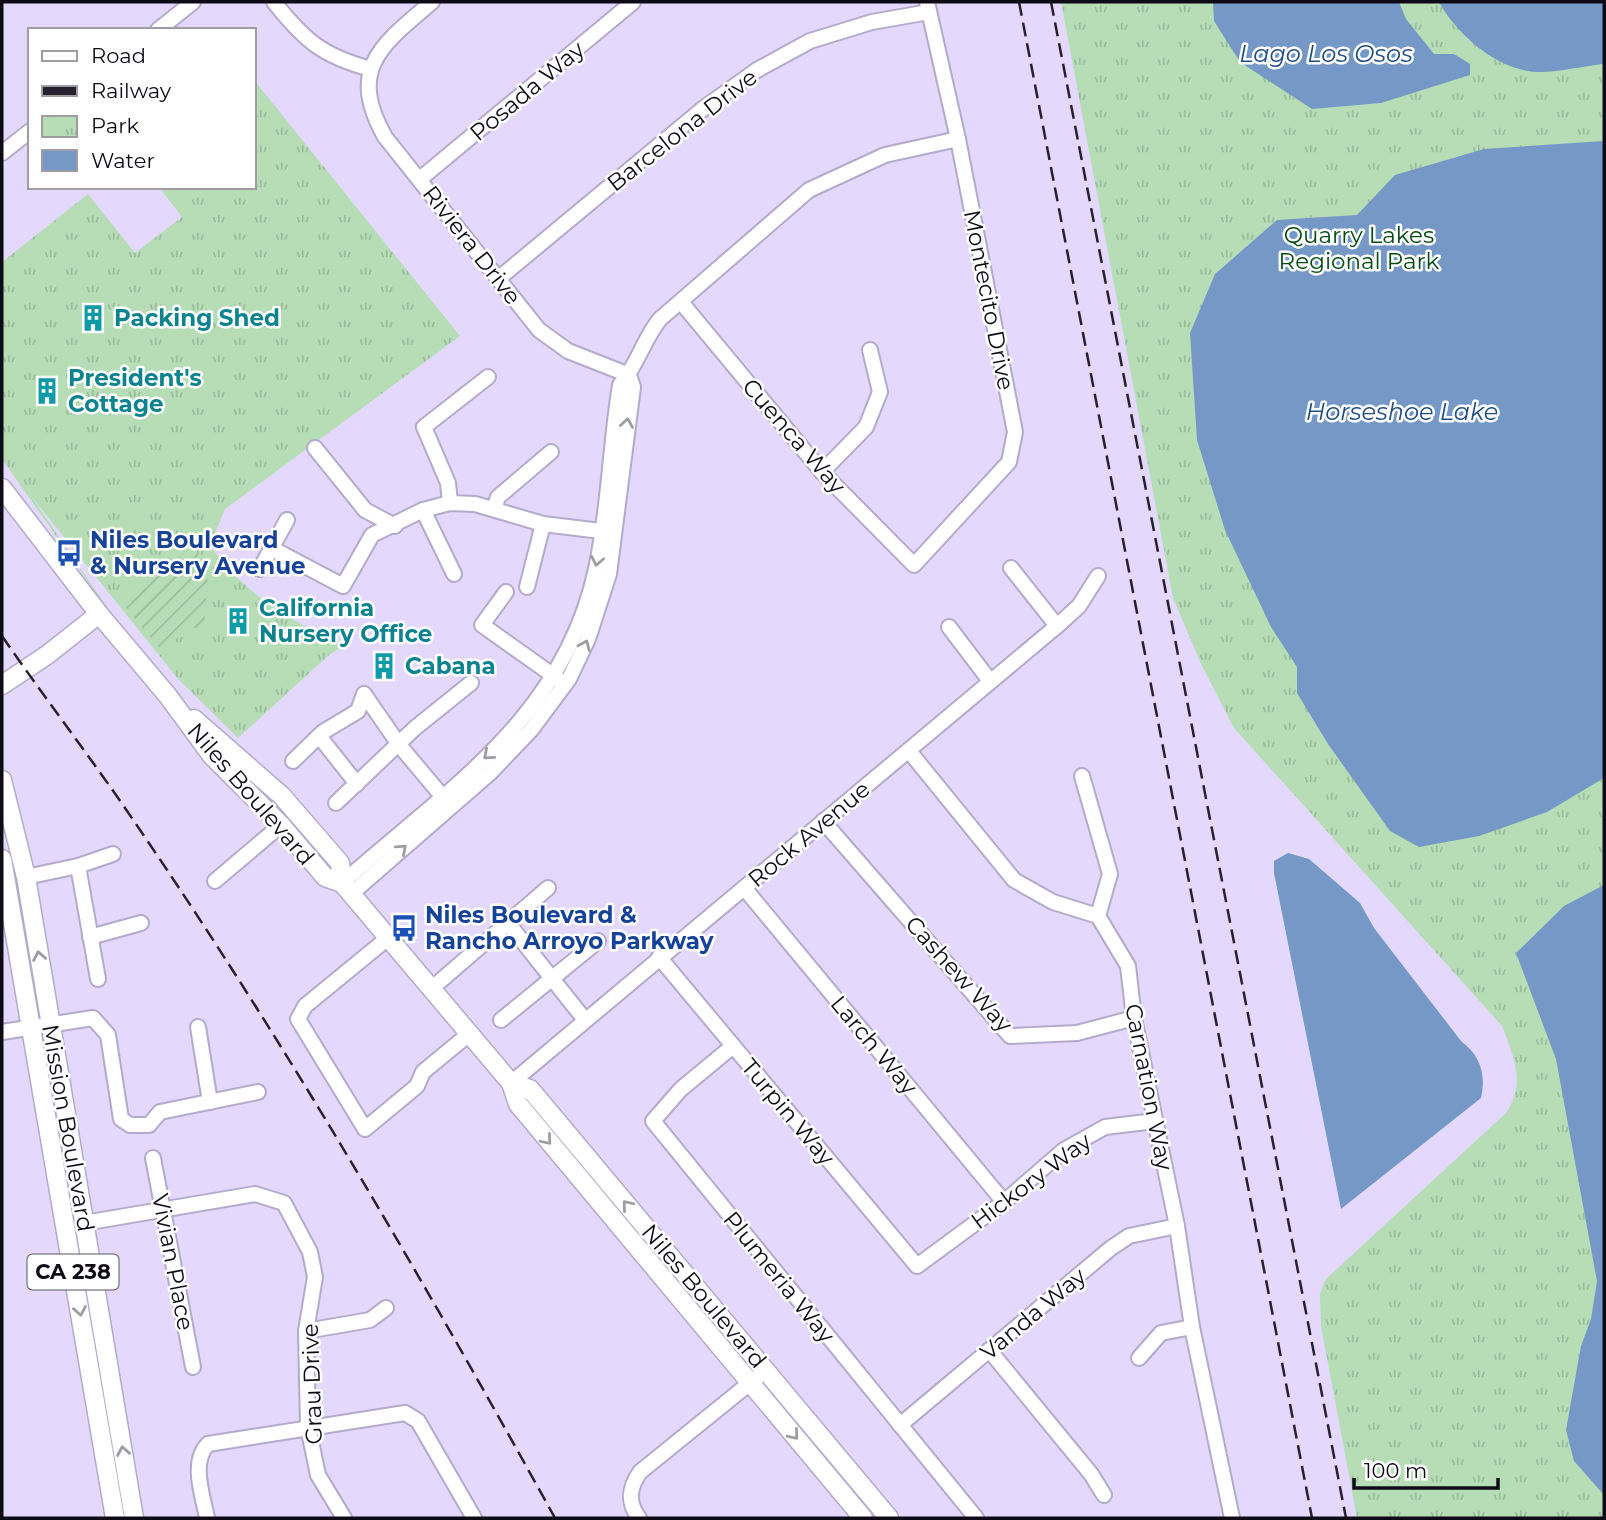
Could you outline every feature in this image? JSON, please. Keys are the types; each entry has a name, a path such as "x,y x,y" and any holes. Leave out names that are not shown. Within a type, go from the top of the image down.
{"main road":[{"name":"Niles Boulevard","path":"2,488 99,614 168,696 212,756 281,825 325,877 346,888 511,1083 518,1104 863,1518"},
{"path":"2,685 47,655 99,614"},
{"name":"Niles Boulevard","path":"168,696 282,796 340,863 346,888"},
{"name":"Mission Boulevard","path":"2,780 26,877 134,1518"},
{"name":"Mission Boulevard","path":"2,859 116,1518"},
{"name":"Niles Boulevard","path":"511,1083 530,1089 889,1518"}],"street":[{"path":"160,28 193,2"},
{"path":"274,2 299,33 315,47 332,58 370,69 385,42 432,2"},
{"name":"Posada Way","path":"420,179 633,2"},
{"name":"Montecito Drive","path":"914,565 1009,462 1015,432 958,139 928,7"},
{"name":"Barcelona Drive","path":"498,279 704,108 757,70 810,41 928,7"},
{"name":"Riviera Drive","path":"370,69 370,102 374,118 385,137 539,330 568,351 629,375"},
{"path":"2,153 28,133"},
{"path":"560,680 595,571 620,386 629,375 647,335 808,190 885,155 958,139"},
{"name":"Cuenca Way","path":"681,302 822,472 914,565"},
{"path":"822,472 866,427 880,392 870,350"},
{"path":"346,888 446,801 560,680 588,639 609,574 633,387 629,375"},
{"path":"450,503 448,484 424,427 488,377"},
{"path":"315,447 365,510 395,526"},
{"path":"494,509 498,497 551,452"},
{"path":"271,548 342,586 372,536 423,510 450,503 494,509 543,524 601,531"},
{"path":"423,510 454,574"},
{"path":"260,569 287,520"},
{"path":"527,587 543,524"},
{"path":"1011,568 1057,626"},
{"name":"Rock Avenue","path":"511,1083 1057,626 1079,606 1098,576"},
{"path":"506,592 482,625 560,680"},
{"path":"949,627 990,681"},
{"path":"336,803 400,746 415,729 471,683"},
{"path":"293,761 319,736 358,711 364,694 400,746 446,801"},
{"path":"319,736 357,783"},
{"path":"909,751 1014,880 1053,902 1098,916 1110,874 1082,776"},
{"name":"Cashew Way","path":"823,821 1010,1037 1077,1033 1134,1018"},
{"path":"215,881 281,825"},
{"path":"26,877 78,866 113,854"},
{"path":"78,866 98,979"},
{"path":"431,989 548,888"},
{"name":"Larch Way","path":"745,889 1004,1202"},
{"name":"Carnation Way","path":"1098,916 1128,966 1134,1018 1177,1226 1192,1327 1232,1518"},
{"path":"90,937 141,923"},
{"path":"508,923 585,1020"},
{"path":"388,938 304,1006 298,1019 365,1129 417,1086 424,1072 469,1034"},
{"path":"501,1020 598,941"},
{"name":"Turpin Way","path":"659,957 917,1266"},
{"path":"2,1031 93,1018 108,1035 121,1119 130,1125 149,1125 160,1112 258,1093"},
{"path":"198,1027 210,1102"},
{"name":"Plumeria Way","path":"733,1046 681,1089 653,1121 975,1518"},
{"name":"Hickory Way","path":"917,1266 1004,1202 1064,1150 1105,1127 1155,1121"},
{"name":"Vivian Place","path":"153,1158 193,1367"},
{"name":"Grau Drive","path":"84,1223 255,1194 284,1203 310,1252 316,1277 306,1331 308,1427 318,1475 344,1518"},
{"name":"Vanda Way","path":"900,1425 1111,1248 1129,1236 1177,1226"},
{"path":"306,1331 370,1320 386,1308"},
{"path":"1139,1358 1161,1334 1192,1327"},
{"path":"990,1351 1091,1474 1104,1495"},
{"path":"639,1518 630,1493 631,1485 640,1472 766,1370"},
{"path":"207,1518 198,1466 200,1452 208,1444 405,1413 418,1421 474,1518"}],"green space":[{"name":"Quarry Lakes Regional Park","path":"1061,2 1604,2 1604,1518 1357,1518 1321,1326 1320,1293 1326,1279 1506,1113 1516,1092 1516,1070 1502,1026 1234,728 1202,666 1173,598"},
{"path":"256,82 460,336 225,509 210,545 237,578 288,617 345,645 329,655 238,738 178,679 31,496 152,673 2,459 2,262 88,194 135,253 182,217 161,189 256,189"},
{"path":"192,546 208,572 204,630 191,627 180,633 166,656 122,603"}],"water":[{"name":"Lago Los Osos","path":"1213,2 1399,2 1406,19 1434,54 1454,54 1470,64 1470,75 1381,103 1312,109 1240,62 1214,21"},
{"name":"Lago Los Osos","path":"1439,2 1604,2 1604,64 1545,72 1515,68 1476,46 1455,25"},
{"name":"Horseshoe Lake","path":"1604,141 1604,778 1547,812 1479,836 1419,847 1390,831 1328,744 1297,693 1297,667 1271,627 1225,530 1197,440 1190,333 1215,274 1277,220 1357,215 1395,175 1484,149"},
{"path":"1288,853 1309,859 1360,903 1374,928 1473,1053 1482,1074 1481,1098 1341,1209 1274,873 1274,861"},
{"path":"1604,885 1604,1495 1574,1461 1566,1430 1581,1346 1591,1319 1597,1281 1556,1059 1516,953 1564,906"}],"railway":[{"path":"1019,2 1312,1518"},
{"path":"1051,2 1346,1518"},
{"path":"2,636 125,808 240,981 349,1158 555,1518"}],"place":[{"name":"Packing Shed","path":"93,318"},
{"name":"President's Cottage","path":"47,391"},
{"name":"Niles Boulevard & Nursery Avenue","path":"69,553"},
{"name":"California Nursery Office","path":"238,621"},
{"name":"Cabana","path":"384,666"},
{"name":"Niles Boulevard & Rancho Arroyo Parkway","path":"404,928"}]}
